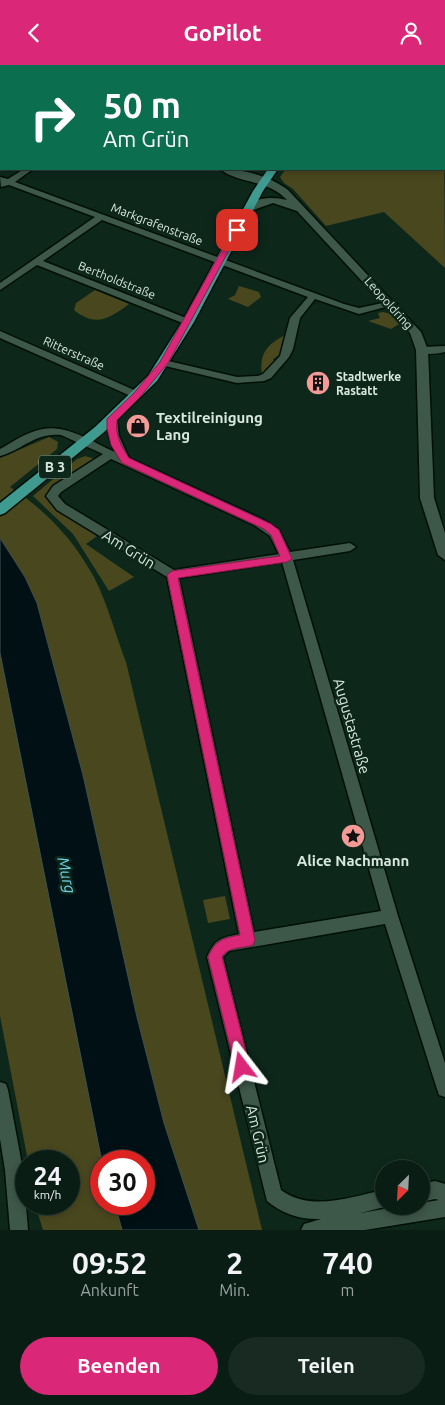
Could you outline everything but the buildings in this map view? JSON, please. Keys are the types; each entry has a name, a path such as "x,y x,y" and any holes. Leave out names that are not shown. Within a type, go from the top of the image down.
{"main road":[{"name":"Leopoldring","path":"228,170 263,181 285,192 392,304 416,332 422,350 427,498 441,532 445,555"},
{"name":"B 3","path":"0,509 20,495 112,419 137,395 164,363 263,181 272,170"},
{"path":"248,209 266,199 288,203 303,211"}],"street":[{"path":"3,183 27,170"},
{"name":"Markgrafenstraße","path":"3,183 102,216 313,296 359,311 392,304"},
{"path":"0,287 102,216"},
{"name":"Bertholdstraße","path":"37,262 188,322"},
{"path":"164,363 237,380 260,379 267,376 284,357 288,349 295,318 313,296"},
{"name":"Ritterstraße","path":"0,334 137,395"},
{"path":"422,350 435,351 445,349"},
{"path":"112,419 111,428 116,445 125,461"},
{"name":"Augustastraße","path":"0,453 30,436 46,430 63,432 267,527 275,533 287,559 390,916 445,1089"},
{"name":"Am Grün","path":"111,454 56,489 52,496 54,501 172,575 248,940 225,944 218,950 215,957 273,1195 281,1203 303,1211 316,1211 375,1201"},
{"path":"172,575 287,559 350,547"},
{"path":"248,940 390,916"},
{"path":"0,1090 14,1170 19,1230"},
{"path":"430,1191 445,1193"},
{"path":"310,1230 445,1208"}],"shaded area":[{"path":"285,170 444,170 445,268 384,212 326,226 280,177"},
{"path":"239,286 259,292 261,297 248,307 228,299 235,295"},
{"path":"95,290 129,304 109,317 96,320 89,319 74,310 76,303"},
{"path":"378,313 391,314 399,324 391,329 368,321 380,318"},
{"path":"285,335 283,353 273,359 275,363 262,374 263,355 269,346"},
{"path":"49,437 58,442 57,449 10,487 45,514 66,536 83,559 101,592 126,662 262,1230 199,1230 197,1225 164,1123 137,1017 83,775 37,603 25,577 0,538 0,458"},
{"path":"85,456 95,459 51,487 48,491 54,505 60,511 75,523 97,536 86,544 134,577 109,591 73,534 33,496 77,459"},
{"path":"0,653 100,1150 90,1150 90,1215 118,1215 122,1230 43,1230 38,1215 80,1215 80,1150 26,1150 0,1016"},
{"path":"225,896 230,919 208,923 203,900"}],"water":[{"name":"Murg","path":"0,538 25,577 37,603 83,775 137,1017 164,1123 199,1230 122,1230 118,1215 155,1215 155,1150 100,1150 0,653"}],"place":[{"name":"Stadtwerke Rastatt","path":"318,383"},
{"name":"Textilreinigung Lang","path":"138,426"},
{"name":"Alice Nachmann","path":"353,836"}],"route":[{"path":"237,230 164,363 153,378 112,419 111,428 116,445 125,461 267,527 275,533 280,541 287,559 172,575 248,940 225,944 218,950 215,957 242,1067"}]}
